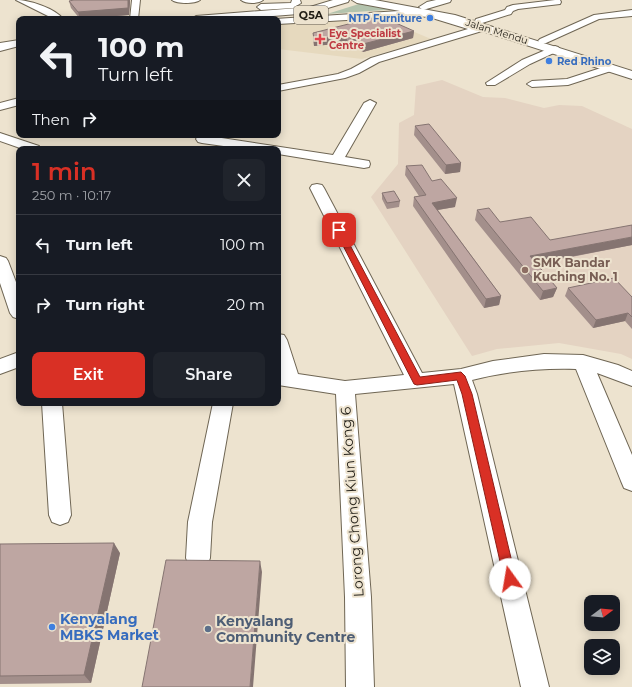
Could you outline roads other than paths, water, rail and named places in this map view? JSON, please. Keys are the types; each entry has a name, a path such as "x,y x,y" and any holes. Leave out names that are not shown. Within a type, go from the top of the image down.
{"main road":[{"path":"280,16 313,7 315,3 312,0"},
{"path":"281,16 311,10 344,0"},
{"name":"Q5A","path":"260,8 315,14 340,8 359,0"},
{"name":"Jalan Mendu","path":"359,0 424,7"},
{"name":"Jalan Mendu","path":"392,1 424,7 632,75"},
{"path":"315,14 424,7"},
{"path":"213,16 260,8 274,16"},
{"name":"Jalan Mendu","path":"481,26 543,41 632,70"},
{"path":"0,42 16,39"},
{"path":"0,47 16,44"}],"street":[{"path":"20,0 56,16"},
{"path":"134,16 136,0"},
{"path":"176,0 196,0"},
{"path":"245,0 260,8 293,5 297,3 296,0"},
{"path":"424,7 447,0"},
{"path":"281,87 341,76 355,71 375,60 481,26 508,12 510,8 527,4 546,5 557,2"},
{"path":"281,17 415,13 481,26"},
{"path":"543,41 597,17 632,13"},
{"path":"491,83 526,62 555,49"},
{"path":"532,84 568,82 610,68"},
{"path":"0,107 16,102"},
{"path":"337,159 370,103"},
{"path":"0,137 26,146"},
{"path":"16,143 25,138"},
{"path":"201,141 245,146"},
{"path":"281,150 364,164"},
{"path":"317,188 417,381"},
{"path":"0,261 16,305"},
{"path":"0,362 16,359"},
{"path":"0,367 16,360"},
{"path":"281,360 284,379 345,388 461,376 493,368 544,361 583,362 611,370 632,379"},
{"path":"583,362 632,481"},
{"path":"461,376 467,394 535,687"},
{"name":"Lorong Chong Kiun Kong 6","path":"345,388 358,596 360,687"},
{"path":"52,406 60,515"},
{"path":"198,558 200,522 222,406"}],"place":[{"name":"NTP Furniture","path":"430,18"},
{"name":"Eye Specialist Centre","path":"320,39"},
{"name":"Red Rhino","path":"549,61"},
{"name":"SMK Bandar Kuching No. 1","path":"525,270"},
{"name":"Kenyalang MBKS Market","path":"52,627"},
{"name":"Kenyalang Community Centre","path":"208,629"}]}
